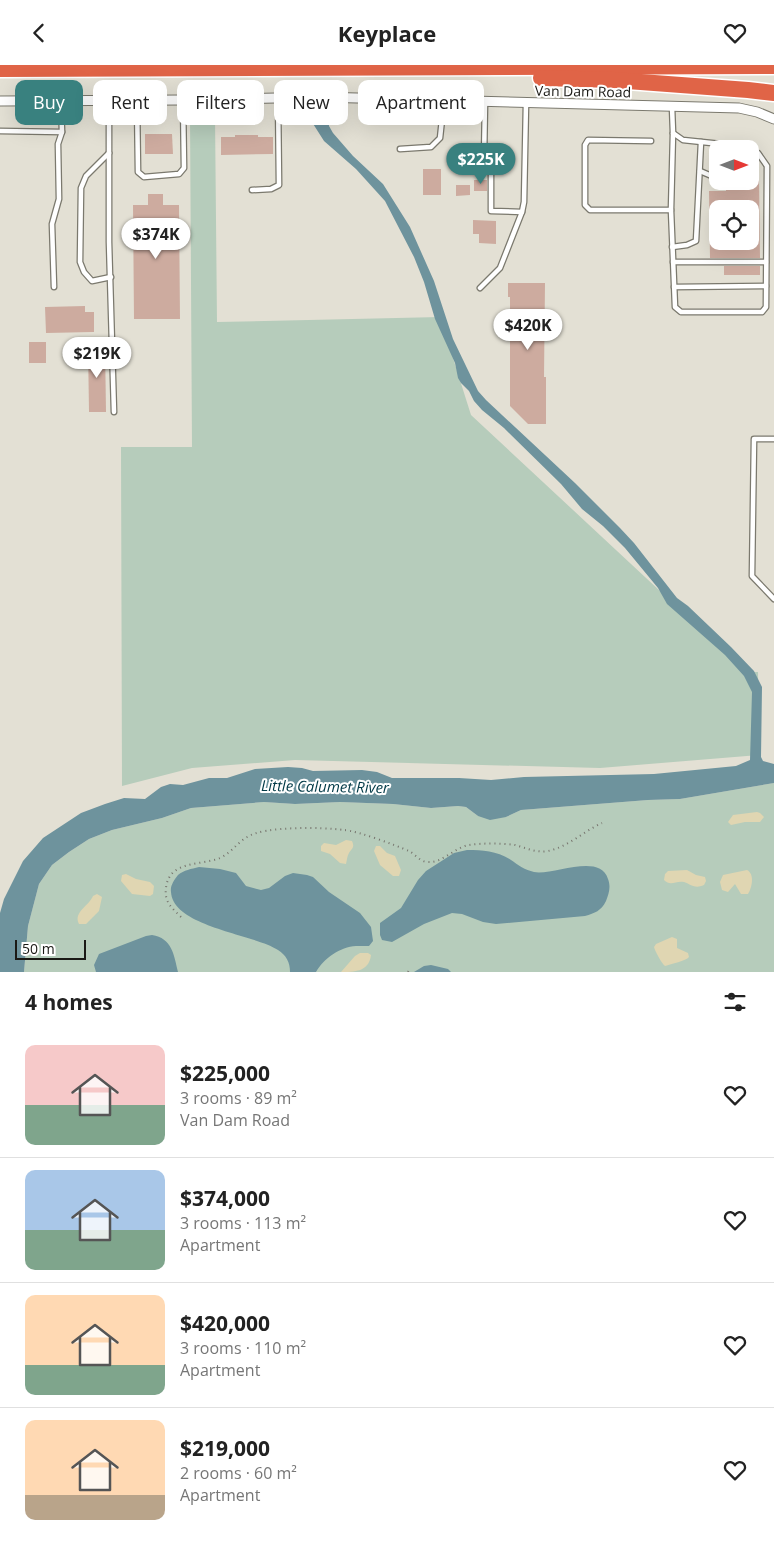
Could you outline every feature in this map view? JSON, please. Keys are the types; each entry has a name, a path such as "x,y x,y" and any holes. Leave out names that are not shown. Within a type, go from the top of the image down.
{"highway":[{"path":"0,69 774,66"},
{"path":"387,68 458,78 614,80 774,93"}],"street":[{"name":"Van Dam Road","path":"0,101 15,101"},
{"name":"Van Dam Road","path":"485,102 739,109 757,112 774,119"}],"lane":[{"path":"485,102 484,159 491,174 491,211 522,211"},
{"path":"480,288 500,269 522,211 524,202 526,103"},
{"path":"672,107 672,247 675,307 681,312 762,312 766,307 767,166 759,154"},
{"path":"54,287 52,225 59,199 58,143 62,132 62,125"},
{"path":"109,125 114,412"},
{"path":"137,125 138,172 144,177 179,174 184,168 183,125"},
{"path":"252,191 271,189 279,185 278,125"},
{"path":"400,149 431,147 440,139 441,125"},
{"path":"0,131 62,132"},
{"path":"673,133 683,140 709,143"},
{"path":"651,141 588,140 585,145 585,205 590,210 671,210"},
{"path":"672,247 687,245 696,241 701,142"},
{"path":"109,152 86,176 81,189 80,263 84,272 92,281 111,277"},
{"path":"700,171 709,175"},
{"path":"673,262 766,262"},
{"path":"674,287 766,286"},
{"path":"774,439 754,439 752,576 774,599"}],"path":[{"path":"181,917 170,907 165,896 167,880 170,874 182,867 220,858 246,837 253,834 291,828 347,830 403,849 428,863 468,845 506,844 536,851 549,851 570,842 602,823"}],"green space":[{"path":"190,125 215,125 217,322 440,317 471,415 747,672 758,672 759,755 600,768 295,760 192,768 122,786 121,447 192,447"},
{"path":"774,783 774,972 24,972 28,926 39,884 52,865 89,839 112,830 162,818 191,808 264,802 295,804 340,802 431,808 458,806 466,807 478,816 506,817 521,810 680,799"}],"sand":[{"path":"757,812 764,817 760,822 745,822 731,825 728,822 733,815"},
{"path":"346,840 352,841 353,848 348,855 346,864 340,863 330,854 321,851 321,846 324,843 336,845"},
{"path":"376,846 380,846 387,853 395,856 401,870 399,876 393,876 380,865 374,851"},
{"path":"687,870 705,877 704,885 696,887 684,882 669,883 664,880 665,874 668,871"},
{"path":"747,870 752,878 752,885 748,894 741,894 735,884 728,892 722,890 720,882 723,875"},
{"path":"126,874 136,879 150,882 154,886 153,894 150,896 132,894 121,881 122,875"},
{"path":"97,894 102,897 99,911 86,924 79,924 78,916 93,896"},
{"path":"672,937 677,939 677,948 688,953 689,957 665,966 654,947 656,944"},
{"path":"360,953 371,955 370,961 364,968 356,971 341,972 355,956"}],"water":[{"name":"Little Calumet River","path":"314,125 329,125 333,133 353,156 383,184 410,227 434,281 453,339 478,391 620,528 677,598 688,606 754,671 762,687 761,757 763,761 774,764 774,783 680,799 521,810 506,817 490,820 478,816 466,807 458,806 431,808 340,802 295,804 264,802 191,808 162,818 112,830 89,839 52,865 39,884 28,926 24,972 0,972 0,913 4,899 23,861 43,838 81,813 124,798 145,799 161,787 170,784 183,785 209,778 227,778 255,769 288,767 313,771 362,770 377,772 392,778 491,780 524,777 654,774 736,766 750,760 752,692 744,676 725,655 667,604 658,588 625,548 603,526 582,509 561,484 474,401 469,391 458,378 455,363 435,319 414,257 385,201 356,169 324,141"},
{"path":"467,850 495,853 534,872 586,866 596,867 603,871 609,882 606,901 595,913 585,916 496,924 452,913 424,924 392,942 382,940 380,923 401,908 418,880 426,871 454,853"},
{"path":"199,867 236,873 246,886 261,890 269,888 285,876 293,873 313,877 329,892 360,913 371,927 373,941 369,946 356,946 338,951 323,962 316,972 290,972 287,959 278,950 267,944 199,922 185,914 175,904 171,890 175,879 183,872"},
{"path":"152,935 164,940 171,948 178,972 96,972 94,965 99,954"},
{"path":"431,965 448,969 451,972 414,972 424,966"}],"building":[{"path":"145,134 172,134 173,154 145,154"},
{"path":"235,135 273,137 273,154 221,155 221,137 235,137"},
{"path":"463,146 473,146 473,162 463,162"},
{"path":"423,169 441,169 441,195 423,195"},
{"path":"759,176 760,258 710,258 710,250 759,250 759,200 709,200 709,191 759,190"},
{"path":"474,180 487,180 487,191 474,191"},
{"path":"456,185 470,185 470,195 456,196"},
{"path":"148,194 163,194 163,205 179,205 180,319 134,319 133,205 148,205"},
{"path":"473,220 496,221 496,244 479,243 479,234 473,234"},
{"path":"724,266 760,266 760,275 724,275"},
{"path":"508,283 545,283 544,377 546,377 546,424 528,424 510,406 510,297 508,297"},
{"path":"85,306 85,312 94,312 94,332 46,333 45,307"},
{"path":"29,342 46,342 46,363 29,363"},
{"path":"105,345 106,412 89,412 88,347"}]}
